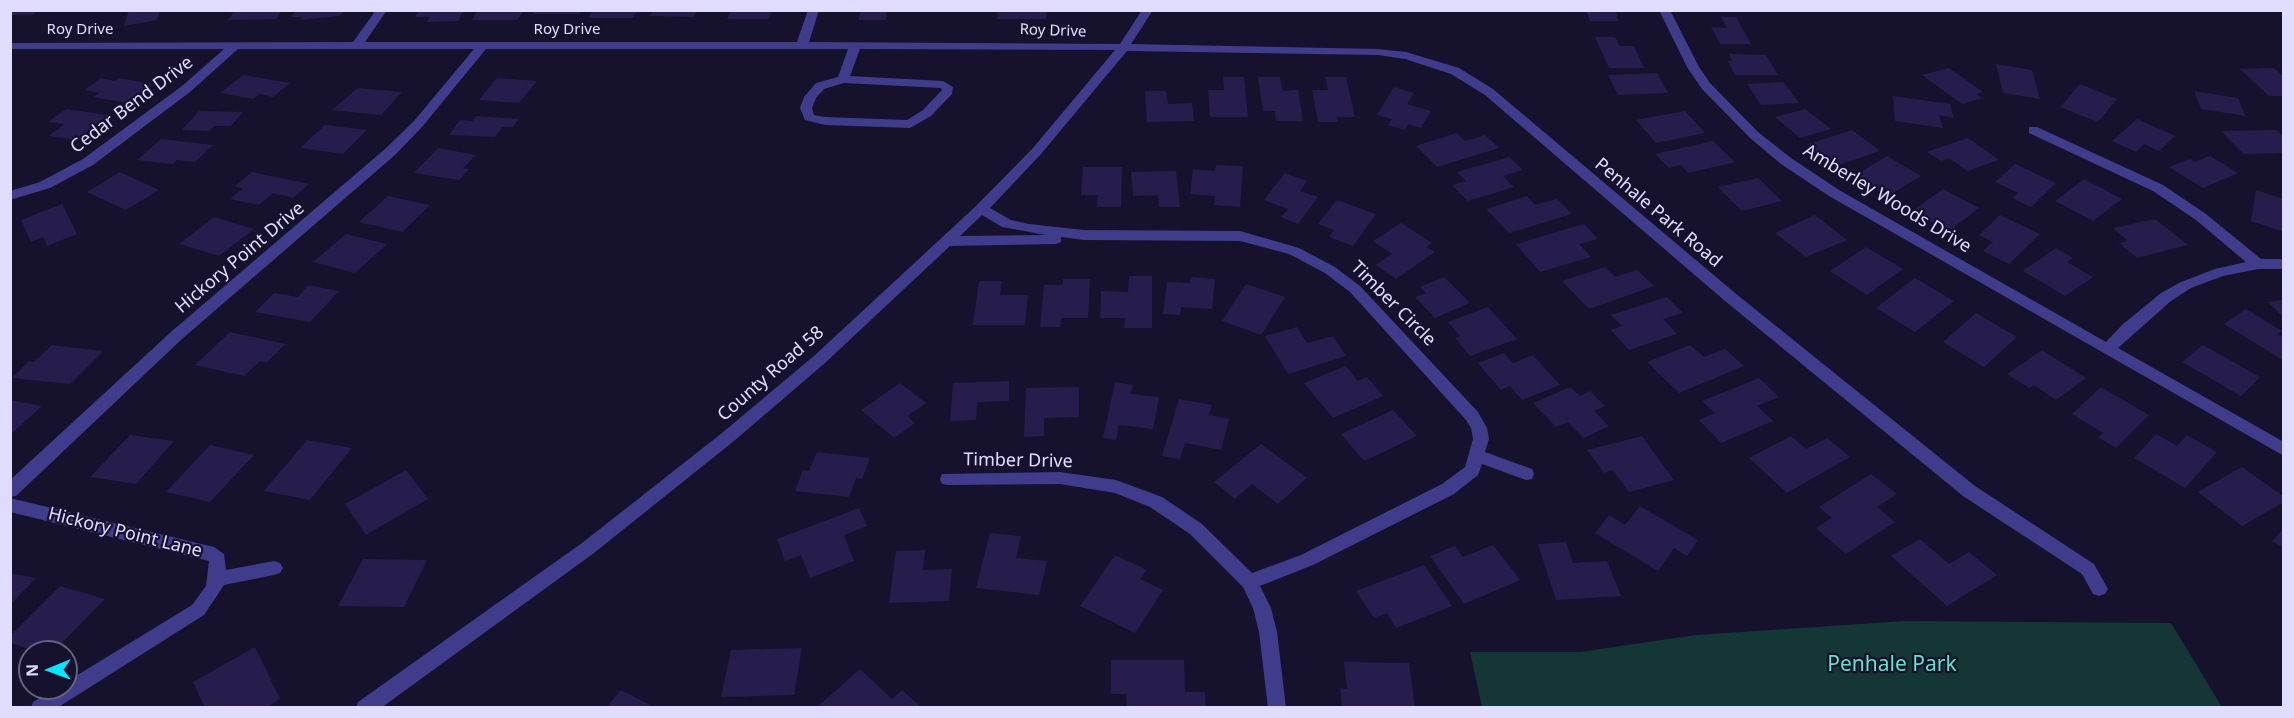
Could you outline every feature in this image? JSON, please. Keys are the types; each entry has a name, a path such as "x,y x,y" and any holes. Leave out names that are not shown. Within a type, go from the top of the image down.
{"street":[{"path":"358,44 382,10"},
{"path":"802,45 814,10"},
{"name":"County Road 58","path":"365,708 588,548 719,444 820,359 981,209 1072,111 1122,49 1148,10"},
{"name":"Amberley Woods Drive","path":"1664,10 1693,67 1706,86 1740,121 1786,161 1834,193 2283,450"},
{"name":"Cedar Bend Drive","path":"10,196 45,185 104,152 186,89 236,45"},
{"name":"Hickory Point Drive","path":"10,491 177,335 390,152 418,124 483,45"},
{"path":"843,79 855,45"},
{"name":"Roy Drive","path":"10,46 1018,45 1122,49"},
{"name":"Penhale Park Road","path":"1122,49 1378,52 1406,56 1455,71 1489,92 1730,297 1969,491 2088,569 2098,589"},
{"path":"843,79 943,86 948,87 948,91 927,113 910,124 825,121 808,117 806,108 820,86 843,79"},
{"path":"2033,130 2158,188 2201,217 2258,264"},
{"name":"Timber Circle","path":"981,209 1007,224 1084,235"},
{"name":"Timber Circle","path":"948,241 1053,239 1084,235 1240,236 1294,252 1330,270 1373,306 1472,416 1479,428 1481,439 1478,456"},
{"path":"2108,349 2135,322 2166,297 2186,285 2220,272 2258,264 2283,264"},
{"path":"1249,582 1307,560 1448,489 1472,470 1478,456 1526,474"},
{"name":"Timber Drive","path":"948,479 1060,478 1133,493 1156,502 1196,529 1249,582 1262,608 1268,632 1277,708"},
{"name":"Hickory Point Lane","path":"10,505 214,554 218,559 217,579 198,610 40,708"},
{"name":"Hickory Point Lane","path":"217,579 274,568"}],"green space":[{"name":"Penhale Park","path":"1905,621 2171,623 2222,707 1482,707 1470,652 1580,652 1696,635"}],"building":[{"path":"10,10 39,10 33,15 10,15"},
{"path":"129,10 160,10 157,20 124,26"},
{"path":"235,10 282,10 276,19 228,20"},
{"path":"296,10 344,10 340,16 300,20 302,17 291,17"},
{"path":"419,10 464,10 458,21 427,22 430,17 415,17"},
{"path":"478,10 524,10 517,20 472,20"},
{"path":"534,10 582,10 580,14 533,14"},
{"path":"593,10 637,10 633,18 589,18"},
{"path":"653,10 697,10 694,17 650,16"},
{"path":"731,10 772,10 769,19 727,19"},
{"path":"861,10 887,10 886,20 858,20"},
{"path":"998,10 1047,10 1046,19 997,19"},
{"path":"1586,10 1615,10 1619,21 1590,21"},
{"path":"1721,17 1736,17 1751,44 1720,44 1711,27 1727,28"},
{"path":"1595,37 1615,37 1620,46 1634,46 1644,68 1609,68"},
{"path":"1729,54 1766,55 1778,75 1735,75 1728,61 1732,61"},
{"path":"1996,64 2032,70 2040,99 2003,93"},
{"path":"1949,68 1983,92 1976,94 1982,98 1962,104 1922,75"},
{"path":"2274,68 2284,77 2284,96 2269,96 2240,69"},
{"path":"1657,73 1668,93 1618,95 1608,75"},
{"path":"243,75 290,83 273,97 259,94 253,99 220,93"},
{"path":"1223,77 1244,77 1248,117 1210,117 1208,90 1224,90"},
{"path":"1258,77 1280,77 1283,91 1298,90 1303,121 1276,121 1275,111 1263,111"},
{"path":"1325,77 1346,77 1355,117 1337,117 1338,122 1318,122 1312,90 1328,90"},
{"path":"101,78 114,81 119,78 152,84 126,103 93,97 99,93 85,90"},
{"path":"497,78 537,81 519,103 479,100"},
{"path":"1784,82 1799,103 1761,105 1747,84"},
{"path":"2080,84 2117,99 2098,122 2060,107"},
{"path":"1394,87 1414,93 1407,104 1431,111 1421,128 1408,124 1405,130 1388,125 1392,119 1377,115"},
{"path":"358,88 402,92 381,115 332,110"},
{"path":"1145,91 1166,91 1168,104 1192,103 1194,121 1147,122"},
{"path":"2194,91 2238,98 2245,116 2201,109"},
{"path":"1893,96 1950,104 1954,118 1939,115 1943,128 1895,121"},
{"path":"66,109 108,115 77,140 49,136 64,124 48,122"},
{"path":"1805,109 1831,129 1800,138 1775,117"},
{"path":"199,111 243,112 231,126 214,126 209,131 182,130"},
{"path":"1685,111 1705,133 1656,143 1636,120"},
{"path":"476,116 519,119 513,127 502,127 495,137 449,135 460,120 473,121"},
{"path":"2137,119 2175,136 2159,151 2144,144 2136,152 2112,141"},
{"path":"325,125 367,130 343,154 300,148"},
{"path":"1852,130 1880,151 1836,166 1808,144"},
{"path":"2276,130 2284,138 2284,153 2244,154 2221,131"},
{"path":"1457,133 1465,141 1485,135 1499,148 1437,167 1416,146"},
{"path":"1968,138 1999,160 1967,171 1949,158 1941,161 1927,152"},
{"path":"161,139 213,145 195,162 177,160 173,164 137,160"},
{"path":"1713,141 1735,162 1688,173 1681,165 1669,168 1655,154"},
{"path":"438,148 476,155 463,168 469,169 459,180 414,173"},
{"path":"1887,156 1921,176 1888,196 1854,176"},
{"path":"2210,156 2238,173 2203,188 2169,167 2190,159 2195,162"},
{"path":"1509,157 1523,170 1503,176 1514,187 1468,201 1452,185 1466,181 1457,172"},
{"path":"2015,164 2056,183 2031,207 2012,198 2018,193 1995,182"},
{"path":"1216,165 1243,166 1240,207 1214,205 1215,196 1190,194 1193,169 1215,171"},
{"path":"1083,167 1122,167 1121,207 1097,207 1098,195 1081,195"},
{"path":"1176,171 1180,207 1159,207 1158,195 1133,196 1131,172"},
{"path":"120,172 159,190 126,210 87,192"},
{"path":"252,172 309,184 293,198 273,193 259,205 230,199 243,188 234,187"},
{"path":"1285,173 1307,181 1300,191 1318,197 1298,224 1281,217 1288,209 1264,200"},
{"path":"1758,178 1782,201 1742,211 1718,187"},
{"path":"2084,179 2122,199 2093,221 2055,201"},
{"path":"1943,189 1979,208 1949,231 1912,211"},
{"path":"2256,190 2284,199 2284,232 2251,221"},
{"path":"388,196 430,205 402,232 359,222"},
{"path":"1527,196 1535,205 1557,199 1572,214 1509,233 1486,209"},
{"path":"1337,200 1376,214 1353,246 1329,237 1334,230 1318,224"},
{"path":"62,204 77,234 47,246 43,237 31,242 21,220"},
{"path":"1815,215 1847,240 1806,257 1775,233"},
{"path":"2000,215 2040,234 2009,264 1983,251 1993,242 1979,235"},
{"path":"214,217 254,229 219,256 179,244"},
{"path":"2155,219 2188,245 2137,258 2119,243 2128,241 2113,228"},
{"path":"1401,223 1432,243 1426,247 1435,252 1396,279 1376,265 1392,254 1373,241"},
{"path":"1584,224 1598,239 1579,244 1591,257 1540,272 1516,244"},
{"path":"346,234 387,244 355,273 313,262"},
{"path":"1866,247 1903,269 1867,295 1830,271"},
{"path":"2056,248 2073,258 2067,262 2093,277 2065,296 2023,271"},
{"path":"1605,267 1615,277 1637,270 1654,286 1589,309 1562,281"},
{"path":"1129,276 1152,276 1152,328 1124,328 1125,318 1100,318 1101,291 1128,292"},
{"path":"1191,277 1215,279 1212,309 1181,307 1180,315 1163,314 1167,282 1190,283"},
{"path":"1444,277 1470,303 1435,318 1415,297 1426,293 1420,287"},
{"path":"1915,278 1954,301 1915,332 1876,308"},
{"path":"1063,279 1090,279 1088,318 1061,318 1060,327 1040,327 1044,285 1063,285"},
{"path":"979,281 1002,281 1000,295 1028,295 1025,325 973,325"},
{"path":"1246,284 1285,297 1261,335 1222,321"},
{"path":"308,285 339,291 310,322 255,312 274,293 298,297"},
{"path":"1667,297 1683,313 1663,319 1677,334 1629,350 1611,330 1622,326 1611,315"},
{"path":"2284,300 2284,318 2268,302"},
{"path":"1488,307 1517,339 1470,356 1455,338 1460,336 1448,322"},
{"path":"2246,309 2282,331 2277,334 2284,338 2284,357 2281,359 2224,324"},
{"path":"1976,313 2017,337 1984,367 1943,342"},
{"path":"1297,327 1307,343 1333,336 1346,356 1288,374 1265,336"},
{"path":"230,332 285,344 266,363 260,361 244,376 195,365"},
{"path":"52,345 103,351 70,384 12,378 29,361 34,362"},
{"path":"1690,345 1704,357 1725,349 1744,366 1679,393 1647,362"},
{"path":"2203,345 2260,377 2241,396 2182,362"},
{"path":"2042,350 2086,378 2056,400 2034,385 2029,388 2007,374"},
{"path":"1504,353 1513,363 1533,355 1560,385 1522,400 1510,386 1501,390 1478,363"},
{"path":"1346,366 1358,381 1367,377 1383,396 1333,418 1304,383"},
{"path":"1759,378 1779,397 1757,406 1773,421 1721,443 1699,420 1715,413 1702,401"},
{"path":"1009,381 1009,401 977,402 976,420 950,421 953,383"},
{"path":"1115,382 1133,385 1131,394 1159,397 1153,429 1119,425 1116,440 1103,438"},
{"path":"900,383 926,403 907,416 915,423 894,438 861,410"},
{"path":"1079,387 1079,417 1044,418 1044,436 1024,437 1026,388"},
{"path":"1570,387 1580,396 1590,391 1605,406 1594,411 1609,426 1584,438 1568,422 1556,427 1533,403"},
{"path":"2101,387 2149,415 2116,448 2098,437 2103,433 2072,414"},
{"path":"1179,399 1212,405 1209,415 1229,419 1221,450 1185,443 1180,459 1162,456"},
{"path":"10,400 42,406 10,435"},
{"path":"1393,410 1417,436 1364,461 1341,434"},
{"path":"2156,434 2177,446 2187,435 2217,452 2185,488 2134,458"},
{"path":"130,435 174,441 136,484 90,477"},
{"path":"1642,436 1674,480 1629,492 1613,470 1604,473 1587,450"},
{"path":"1791,436 1806,449 1827,438 1850,457 1787,493 1749,458"},
{"path":"307,440 352,448 310,500 264,491"},
{"path":"1261,444 1307,478 1278,504 1252,484 1235,499 1214,482"},
{"path":"210,445 254,455 210,502 166,492"},
{"path":"817,452 870,458 862,479 856,478 849,497 795,491 803,470 809,471"},
{"path":"2242,467 2284,497 2284,502 2242,526 2198,492"},
{"path":"406,470 428,499 366,535 345,504"},
{"path":"1871,474 1897,494 1877,507 1895,522 1846,554 1816,528 1832,518 1819,507"},
{"path":"1640,506 1698,540 1687,556 1674,548 1658,571 1595,533 1609,515 1625,525"},
{"path":"859,508 867,526 844,535 854,561 810,578 801,555 785,561 777,539"},
{"path":"2284,528 2284,548 2272,541"},
{"path":"990,533 1021,536 1016,558 1047,561 1039,595 976,588"},
{"path":"1920,539 1949,564 1969,552 1997,575 1947,606 1891,556"},
{"path":"1566,542 1573,563 1607,561 1621,596 1556,600 1538,544"},
{"path":"1493,545 1520,580 1464,604 1430,556 1455,546 1463,557"},
{"path":"925,550 923,570 952,569 949,601 889,603 896,551"},
{"path":"1115,555 1147,570 1140,579 1163,590 1135,633 1080,606"},
{"path":"363,559 427,560 404,607 338,606"},
{"path":"1424,565 1452,606 1396,628 1387,613 1374,618 1356,591"},
{"path":"10,573 36,578 10,605"},
{"path":"60,586 105,599 65,640 18,640 18,645 10,643 10,636"},
{"path":"255,647 280,699 266,708 205,708 193,682"},
{"path":"802,648 794,695 721,697 731,650"},
{"path":"1111,660 1184,660 1185,692 1205,692 1206,708 1127,708 1126,694 1111,694"},
{"path":"1344,662 1409,663 1415,708 1342,708 1340,688 1347,689"},
{"path":"860,669 892,699 902,690 920,706 816,708"},
{"path":"621,690 656,708 606,708"}]}
